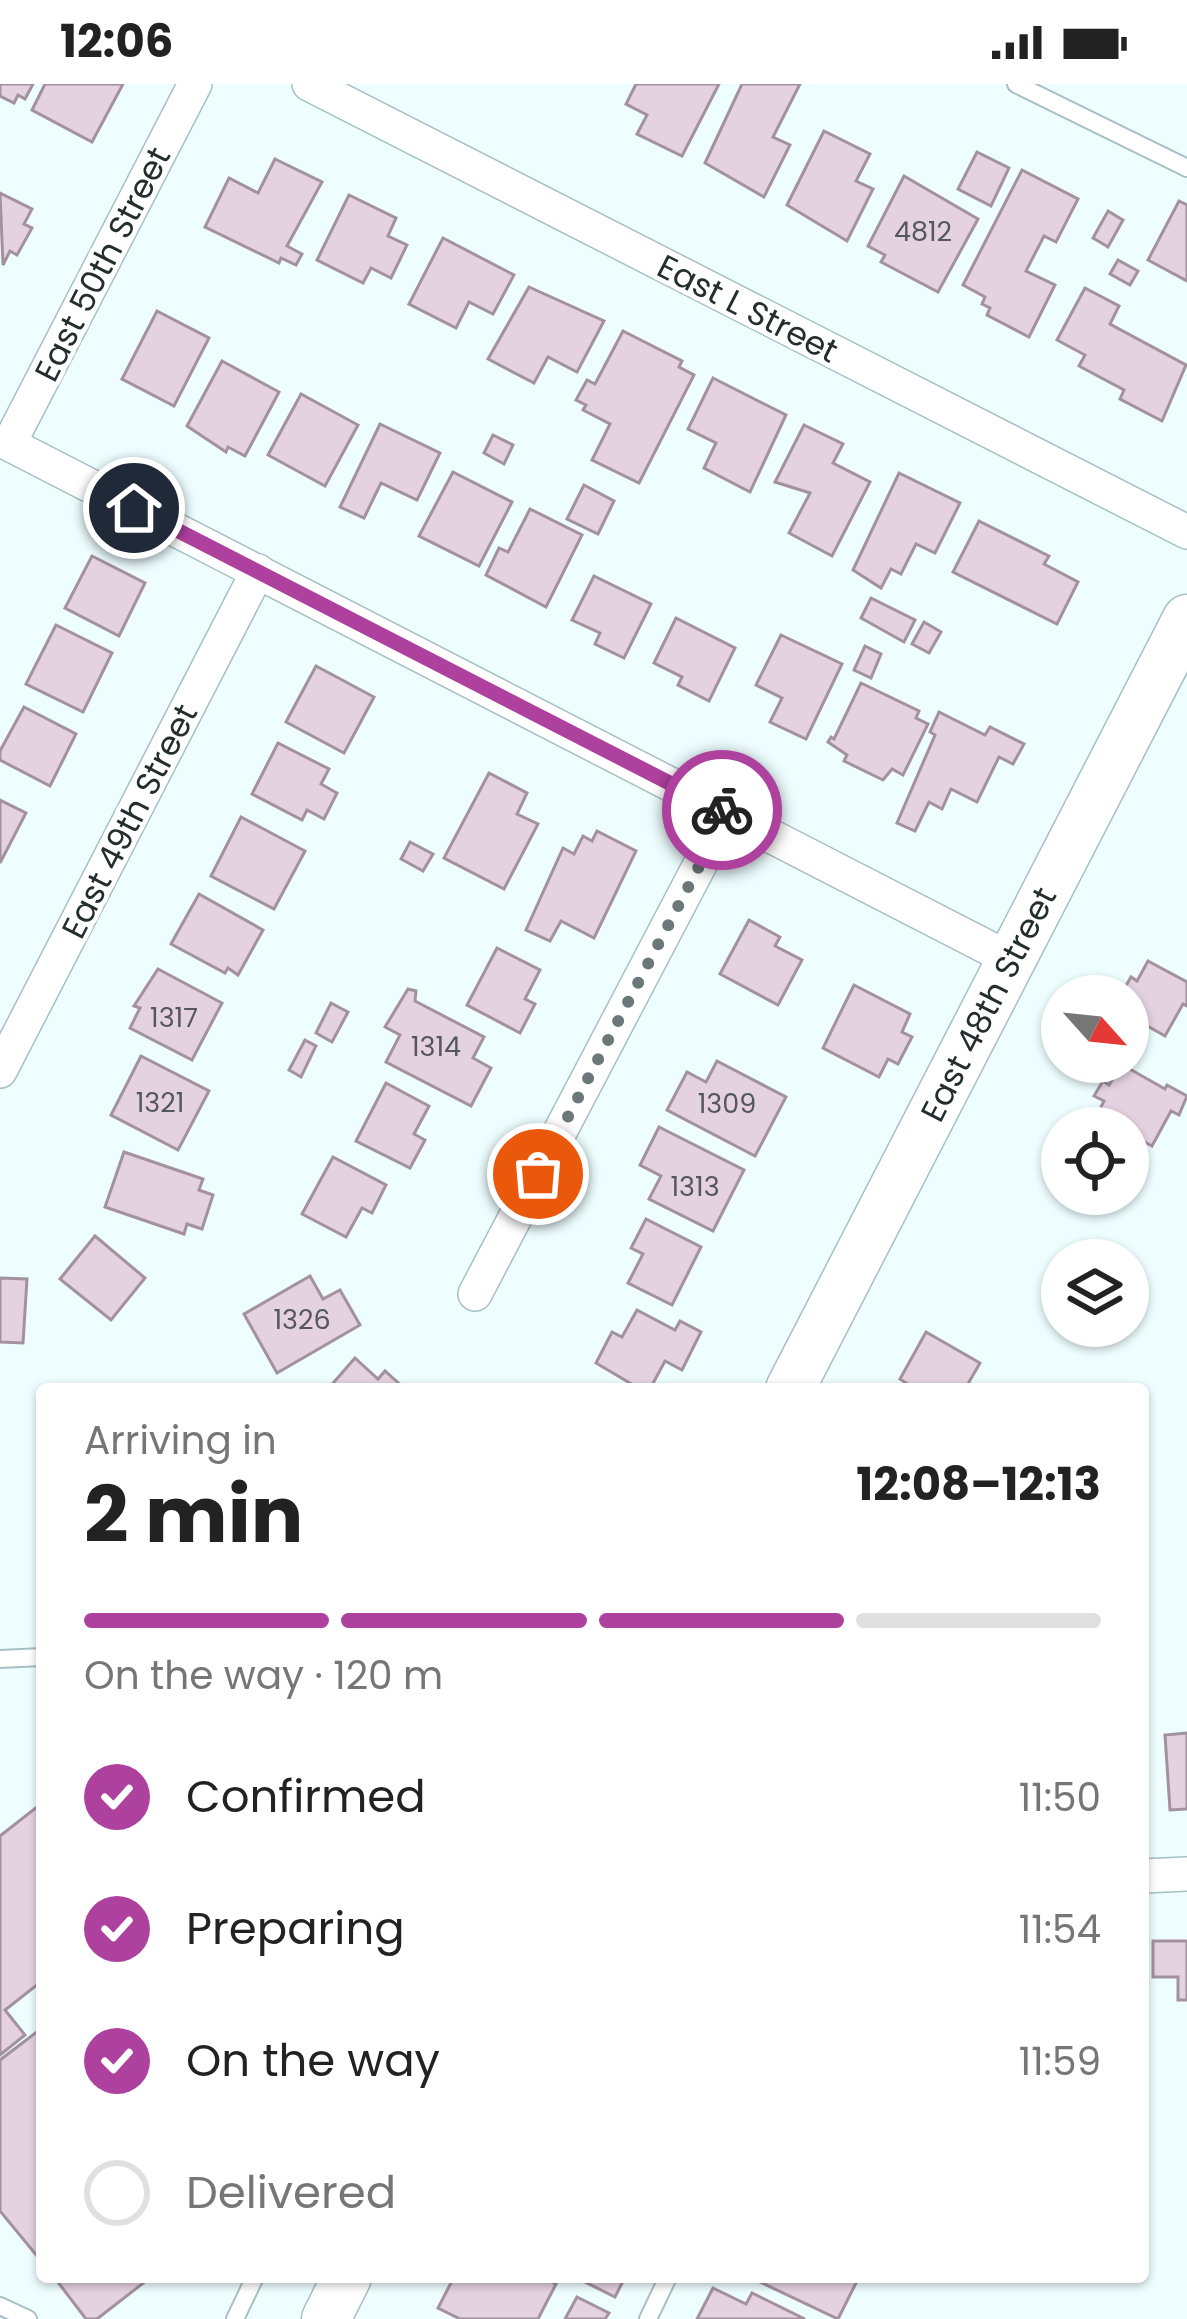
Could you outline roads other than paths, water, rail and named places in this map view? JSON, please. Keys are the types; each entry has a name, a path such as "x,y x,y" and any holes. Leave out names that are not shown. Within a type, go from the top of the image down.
{"street":[{"name":"East 50th Street","path":"196,84 9,445 258,571"},
{"name":"East L Street","path":"309,84 1187,532"},
{"path":"258,571 1010,959"},
{"name":"East 49th Street","path":"0,1071 258,571"},
{"name":"East 48th Street","path":"793,1383 1187,619"},
{"path":"476,1294 727,813"},
{"path":"1149,1876 1187,1874"},
{"path":"326,2319 344,2283"}],"lane":[{"path":"1016,84 1187,167"},
{"path":"0,1659 36,1658"},
{"path":"235,2319 252,2283"},
{"path":"648,2319 665,2283"},
{"path":"0,2306 28,2319"}]}
